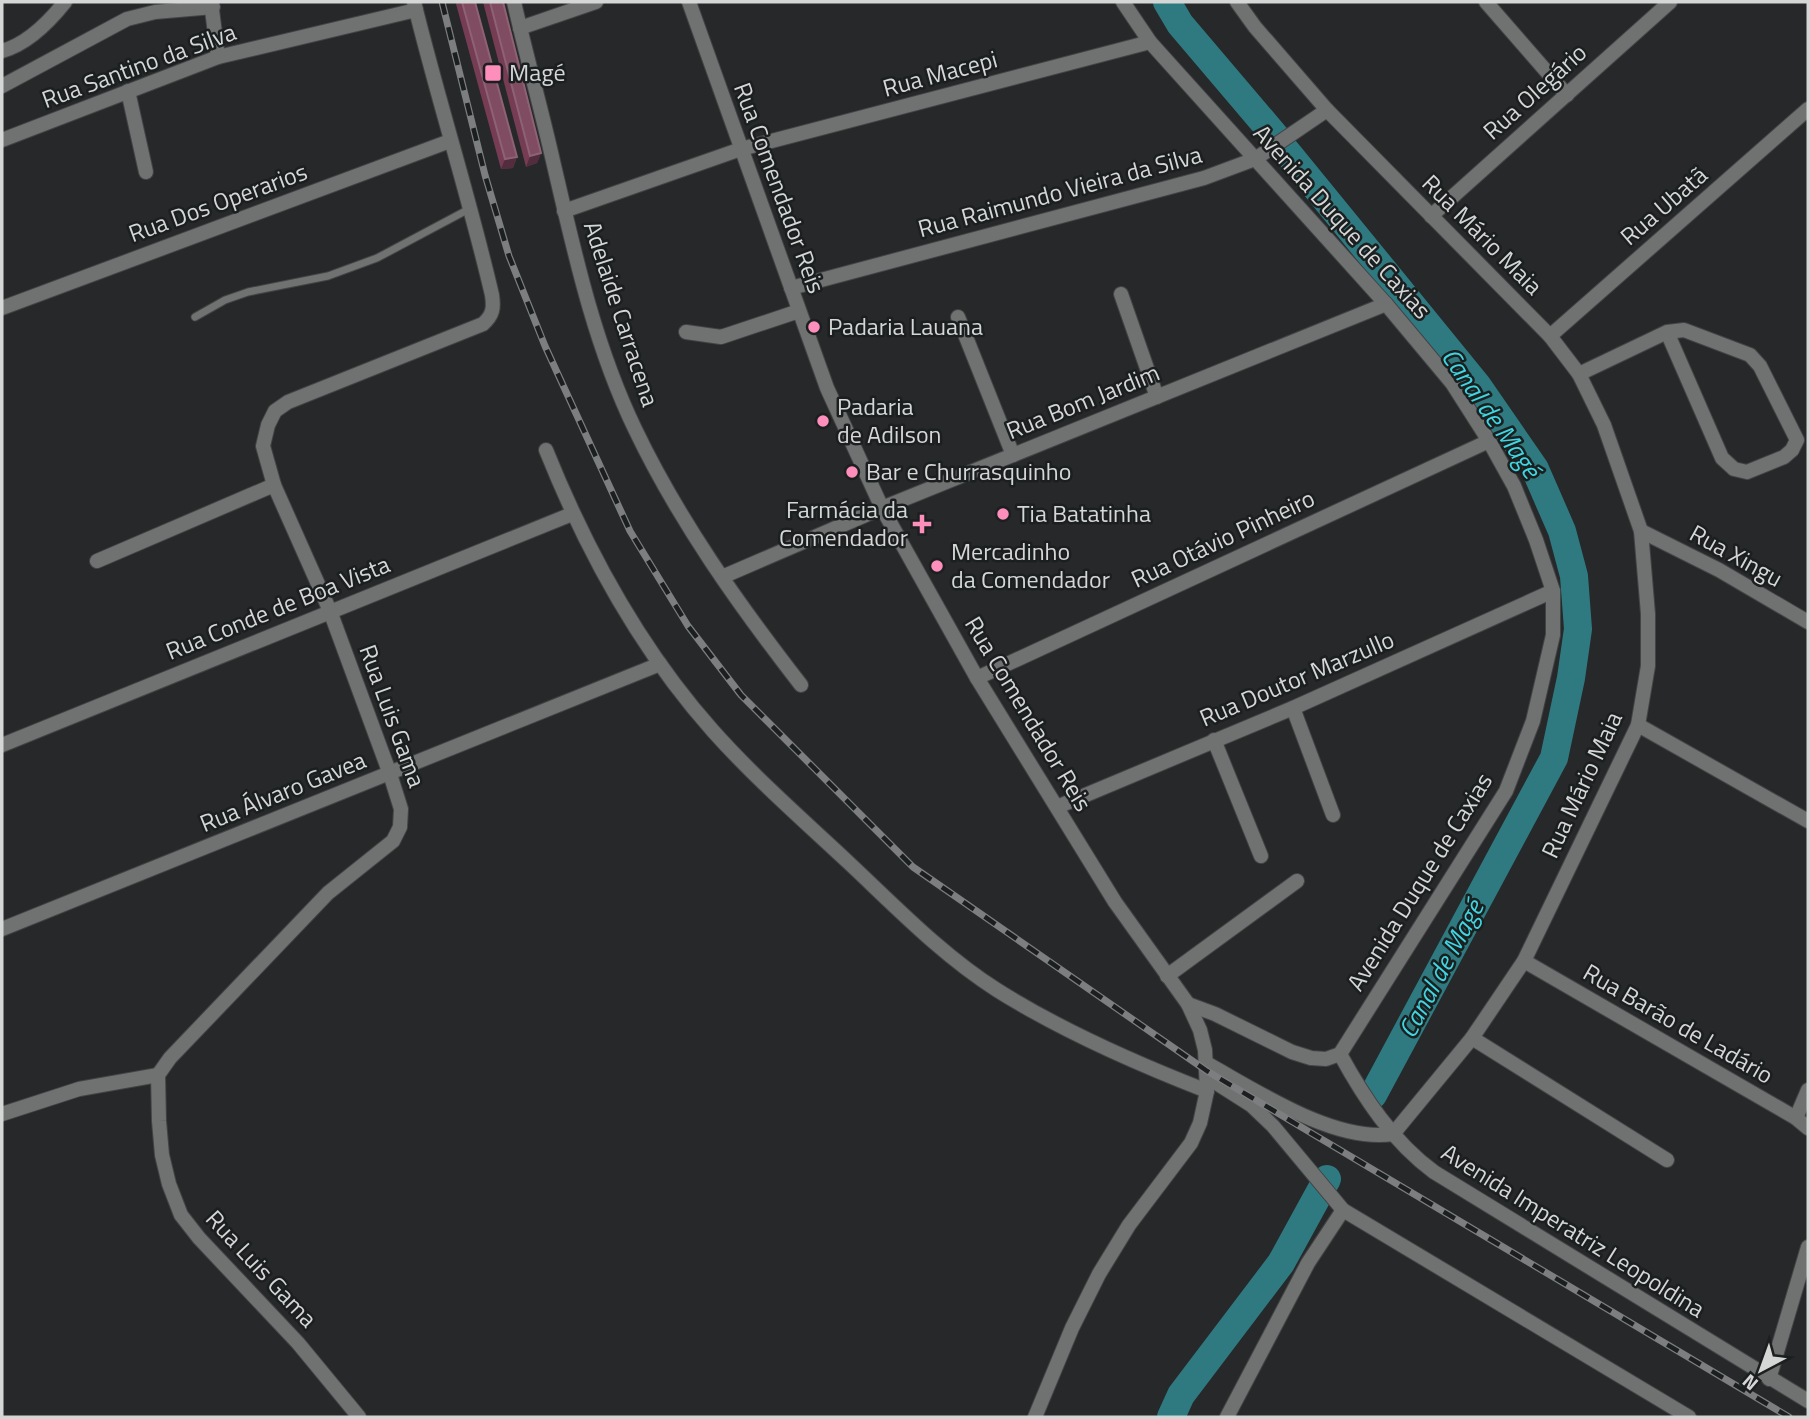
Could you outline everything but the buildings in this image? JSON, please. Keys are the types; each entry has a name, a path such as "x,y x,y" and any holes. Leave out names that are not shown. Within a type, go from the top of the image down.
{"street":[{"path":"2,51 29,38 53,17 65,2"},
{"name":"Adelaide Carracena","path":"514,2 583,284 605,355 629,416 664,485 722,577 801,685"},
{"path":"520,28 596,2"},
{"name":"Rua Comendador Reis","path":"689,2 827,388 882,508 977,678 1115,902 1188,1004 1200,1030 1207,1077 1200,1123 1191,1143 1129,1225 1099,1274 1072,1328 1035,1417"},
{"name":"Avenida Duque de Caxias","path":"1123,2 1150,42 1385,304 1452,383 1514,486 1553,591 1553,635 1536,709 1506,791 1340,1054"},
{"name":"Rua Mário Maia","path":"1237,2 1255,27 1327,110 1550,336 1578,374 1604,425 1641,531 1648,666 1638,725 1524,961 1472,1038 1393,1134"},
{"path":"1486,2 1567,94"},
{"name":"Rua Olegário","path":"1431,216 1670,2"},
{"path":"2,86 127,19 155,12 212,5 218,57"},
{"name":"Rua Santino da Silva","path":"2,140 218,57 415,6"},
{"name":"Rua Luis Gama","path":"359,1417 298,1343 199,1238 181,1214 169,1184 162,1155 158,1075 170,1058 328,893 393,841 400,827 401,809 390,774 330,611 274,485 263,446 275,411 288,402 482,324 491,317 494,306 492,295 471,208 450,141 415,6"},
{"name":"Rua Macepi","path":"565,211 741,149 1150,42"},
{"path":"128,92 146,172"},
{"name":"Rua Ubatã","path":"1550,336 1808,109"},
{"name":"Rua Raimundo Vieira da Silva","path":"791,288 1158,191 1255,159 1327,110"},
{"name":"Rua Dos Operarios","path":"2,308 450,141"},
{"path":"1121,294 1157,397"},
{"name":"Rua Bom Jardim","path":"722,577 882,508 1385,304"},
{"path":"686,332 722,337 799,311"},
{"path":"958,317 1013,455"},
{"path":"1578,374 1667,332 1684,330 1750,355 1760,366 1797,440 1792,450 1784,457 1747,472 1734,469 1722,457 1667,332"},
{"name":"Rua Otávio Pinheiro","path":"977,678 1489,441"},
{"path":"546,450 572,514 607,583 660,664 695,710 735,754 931,940 996,990 1051,1021 1153,1070 1207,1077 1323,1123 1377,1136 1393,1134"},
{"path":"97,561 274,485"},
{"name":"Rua Conde de Boa Vista","path":"2,745 572,514"},
{"name":"Rua Xingu","path":"1641,531 1718,570 1808,622"},
{"name":"Rua Doutor Marzullo","path":"1057,807 1293,708 1553,591"},
{"name":"Rua Álvaro Gavea","path":"2,929 660,664"},
{"path":"1293,708 1333,815"},
{"path":"1638,725 1808,821"},
{"path":"1214,740 1262,856"},
{"path":"1167,976 1297,881"},
{"name":"Rua Barão de Ladário","path":"1524,961 1796,1118 1808,1128"},
{"path":"1188,1004 1215,1014 1292,1052 1325,1059 1340,1054"},
{"path":"1472,1038 1667,1160"},
{"name":"Avenida Imperatriz Leopoldina","path":"1340,1054 1354,1081 1413,1157 1808,1401"},
{"path":"2,1114 79,1089 158,1075"},
{"path":"1207,1077 1251,1105 1291,1146 1343,1210 1689,1417"},
{"path":"1796,1118 1808,1090"},
{"path":"1227,1417 1308,1263 1343,1210"},
{"path":"1769,1379 1808,1247"}],"lane":[{"path":"195,317 225,300 248,292 328,276 377,258 471,208"}],"waterway":[{"name":"Canal de Magé","path":"1167,2 1180,24 1276,137"},
{"name":"Canal de Magé","path":"1287,152 1477,385 1535,469 1562,531 1574,576 1578,629 1554,758 1373,1095"},
{"name":"Canal de Magé","path":"1171,1417 1181,1395 1281,1263 1327,1179"}],"railway":[{"path":"442,2 485,175 509,256 545,346 630,531 688,626 741,695 913,867 1207,1071 1789,1417"}],"place":[{"name":"Magé","path":"493,73"},
{"name":"Padaria Lauana","path":"814,327"},
{"name":"Padaria de Adilson","path":"823,421"},
{"name":"Bar e Churrasquinho","path":"852,472"},
{"name":"Tia Batatinha","path":"1003,514"},
{"name":"Farmácia da Comendador","path":"922,524"},
{"name":"Mercadinho da Comendador","path":"937,566"}]}
